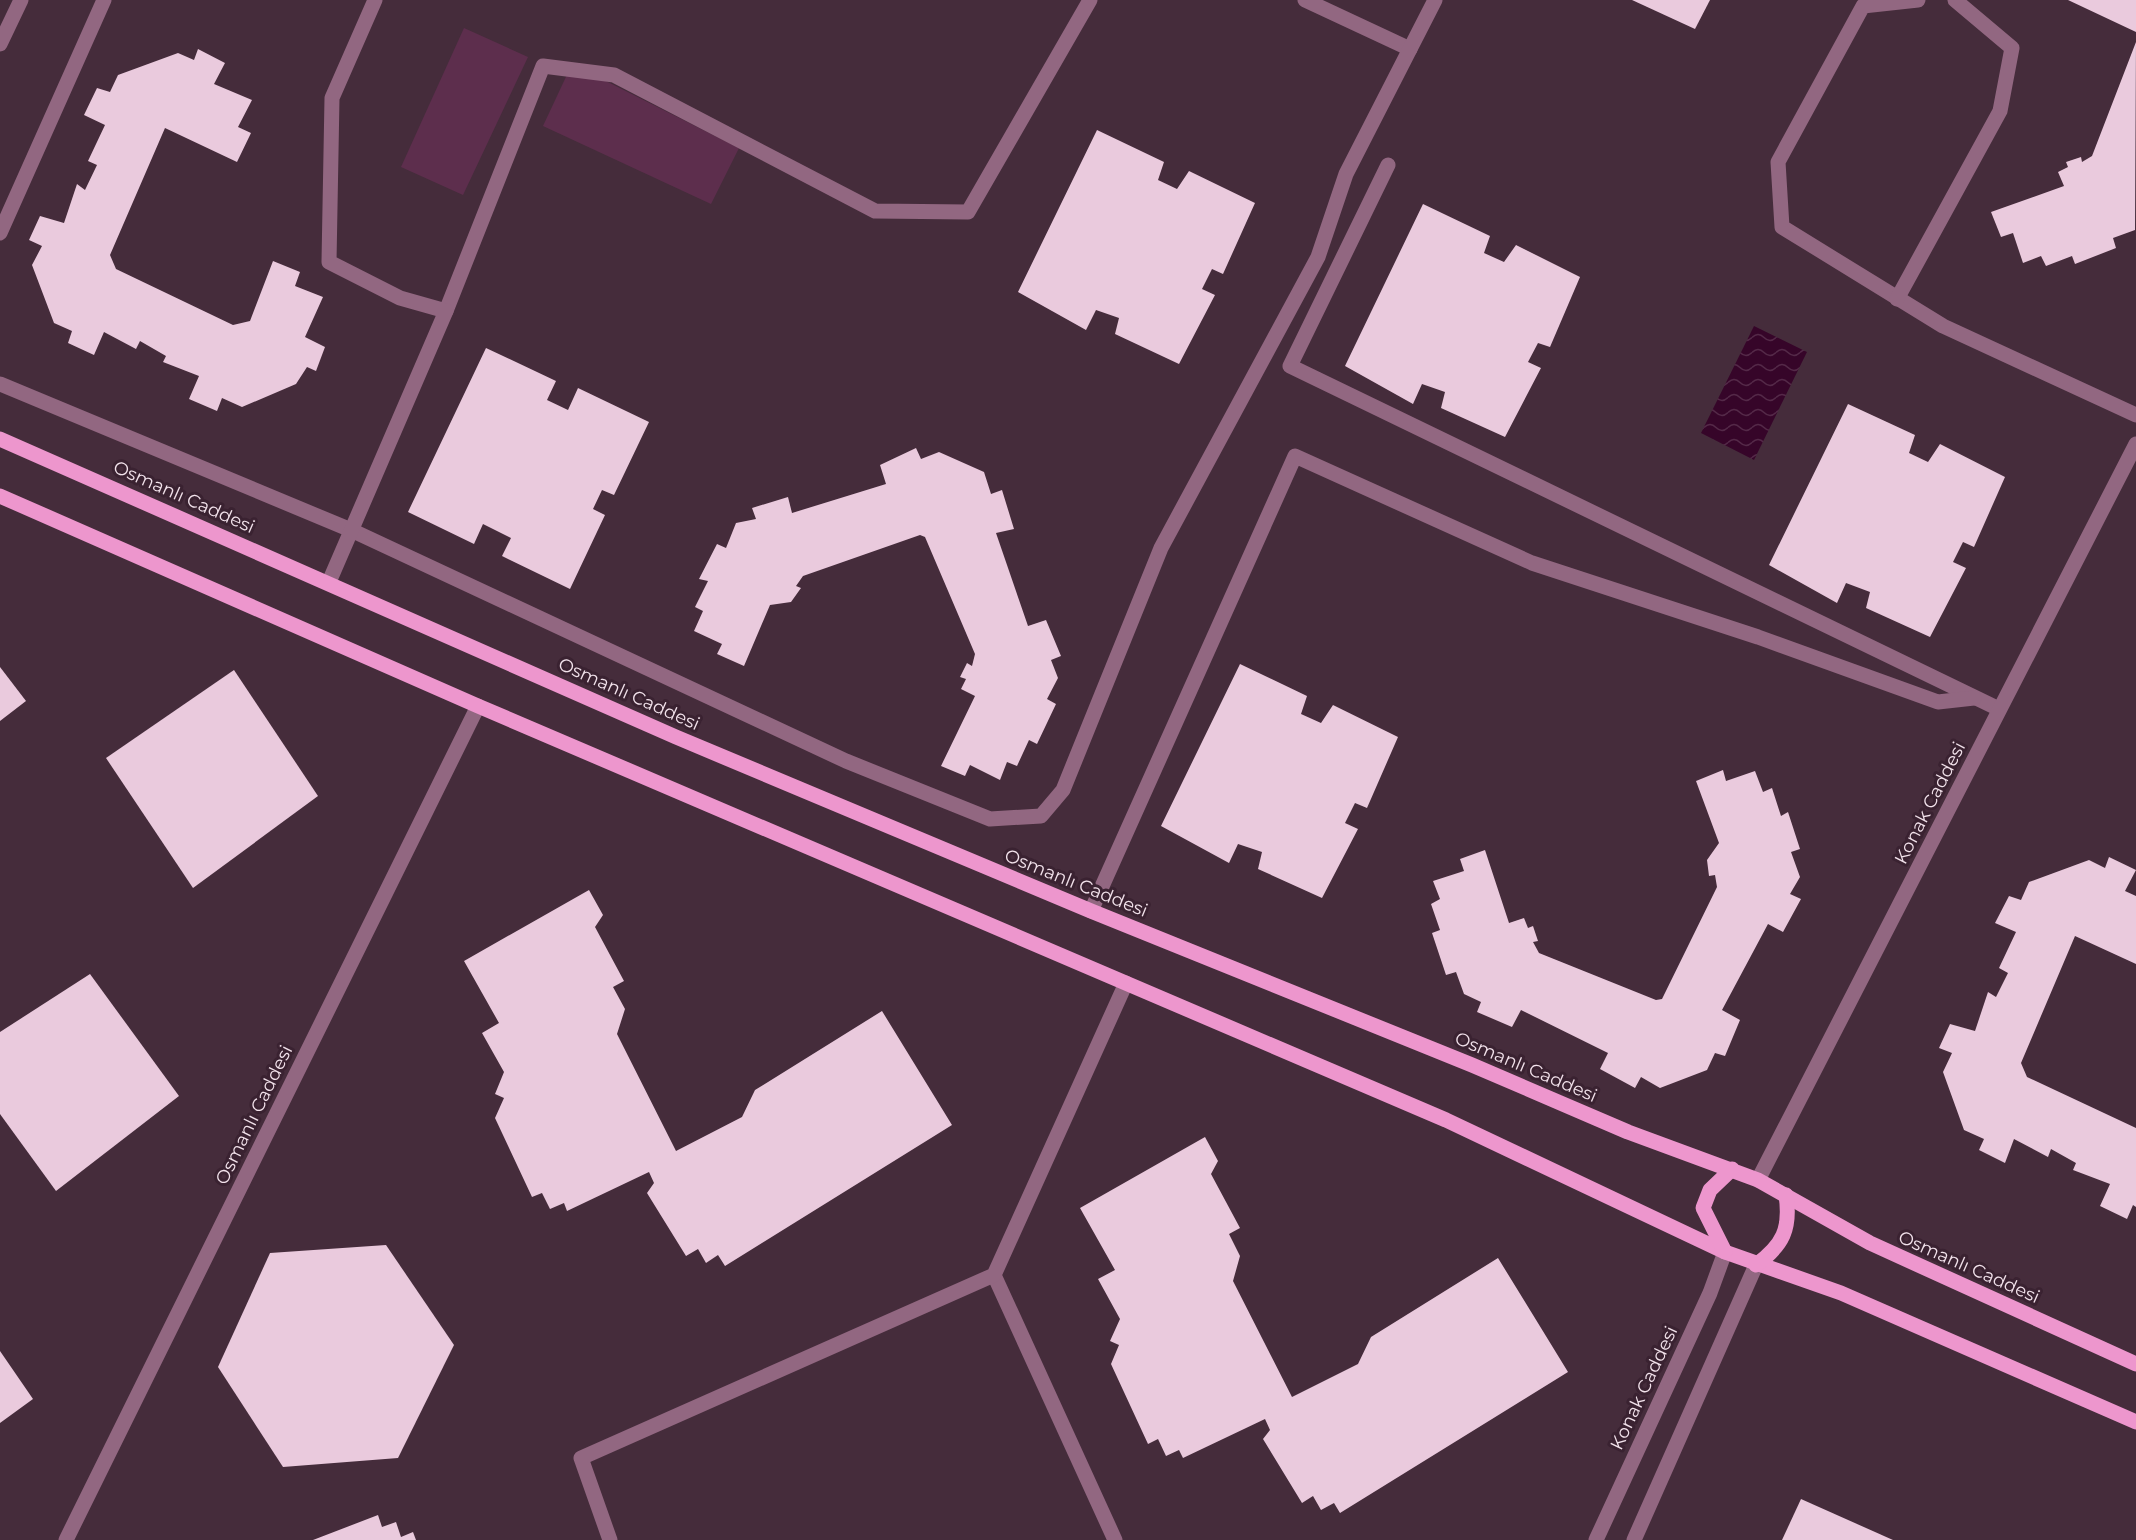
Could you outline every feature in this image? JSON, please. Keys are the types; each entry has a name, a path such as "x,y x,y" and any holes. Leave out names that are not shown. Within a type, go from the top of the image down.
{"main road":[{"name":"Osmanlı Caddesi","path":"0,439 329,582 676,737 1091,911 1472,1065 1628,1132 1758,1180 1870,1243 2136,1364"},
{"path":"0,496 478,706 1446,1120 1725,1252 1756,1265 1840,1293 2136,1422"},
{"path":"1725,1252 1703,1208 1710,1190 1732,1170"},
{"path":"1756,1265 1773,1252 1784,1238 1788,1209 1786,1195"}],"street":[{"path":"0,44 21,0"},
{"path":"0,233 104,0"},
{"path":"375,0 332,98 329,262 400,298 447,311"},
{"path":"329,582 447,311 543,66 614,75 875,211 968,212 1090,0"},
{"path":"1305,0 1410,50"},
{"path":"0,384 351,530 846,761 990,819 1041,816 1063,790 1161,548 1318,257 1346,174 1435,0"},
{"path":"1918,0 1863,6 1778,162 1782,227 1943,326 2136,415"},
{"path":"1897,299 2000,111 2012,48 1955,0"},
{"path":"1388,165 1290,366 2000,709"},
{"name":"Konak Caddesi","path":"1758,1180 2136,444"},
{"path":"1091,911 1295,456 1532,563 1758,637 1938,702 1974,698"},
{"name":"Osmanlı Caddesi","path":"66,1540 478,706"},
{"path":"610,1540 581,1458 994,1275 1126,983"},
{"name":"Konak Caddesi","path":"1596,1540 1710,1293 1725,1252"},
{"path":"1634,1540 1756,1265"},
{"path":"994,1275 1115,1540"}],"shaded area":[{"path":"464,28 528,57 463,195 401,167"},
{"path":"572,64 739,148 711,204 543,126"}],"water":[{"path":"1754,326 1807,352 1754,460 1701,433"}],"building":[{"path":"1632,0 1710,0 1695,29"},
{"path":"2068,0 2136,0 2136,32"},
{"path":"2136,42 2135,230 2113,238 2116,248 2075,264 2072,256 2046,266 2041,256 2023,263 2013,233 2001,237 1991,212 2064,186 2058,172 2068,167 2066,162 2081,157 2082,162 2092,156"},
{"path":"198,49 225,63 214,84 252,100 238,127 251,133 237,162 165,128 110,255 116,269 233,325 250,321 273,261 300,272 295,286 323,297 305,337 325,347 316,371 307,367 296,384 242,407 222,398 217,411 189,399 199,376 163,362 166,356 140,341 136,349 104,332 94,355 68,343 72,331 54,323 32,265 42,246 29,240 40,216 64,223 77,184 85,190 97,165 88,161 105,125 84,115 97,88 110,92 118,75 178,53 194,60"},
{"path":"1097,130 1164,162 1158,180 1177,189 1189,171 1255,203 1223,274 1212,269 1202,289 1215,295 1179,364 1115,334 1119,318 1096,310 1086,330 1018,292"},
{"path":"1423,204 1490,236 1484,253 1504,262 1516,245 1580,277 1550,347 1538,343 1528,362 1541,368 1505,437 1441,408 1445,392 1422,384 1413,404 1345,366"},
{"path":"486,348 556,381 547,400 568,410 578,388 649,422 614,495 602,490 593,509 605,515 570,589 502,556 511,538 483,524 474,544 408,512"},
{"path":"1848,404 1915,435 1909,453 1928,462 1940,444 2005,477 1974,547 1963,542 1953,562 1966,568 1930,637 1866,608 1870,592 1846,583 1837,603 1769,565"},
{"path":"916,448 921,459 939,452 984,472 991,494 1002,490 1014,529 996,533 1028,626 1046,620 1061,656 1051,660 1058,678 1047,699 1056,704 1037,744 1029,740 1017,766 1007,762 1000,780 970,765 965,776 941,766 975,696 961,689 966,679 960,677 967,663 972,666 975,654 925,537 920,535 803,576 796,586 801,588 791,602 770,605 744,666 717,654 722,644 694,631 703,611 695,607 708,581 699,579 717,544 726,548 736,523 756,519 752,508 788,497 792,513 886,484 880,465"},
{"path":"1240,664 1307,696 1301,714 1321,723 1333,705 1398,737 1367,808 1355,803 1345,823 1358,829 1322,898 1258,869 1262,852 1238,844 1229,863 1161,826"},
{"path":"0,667 26,701 0,721"},
{"path":"234,670 318,796 193,888 106,758"},
{"path":"1723,770 1726,781 1755,771 1763,792 1772,788 1781,816 1788,812 1800,849 1791,852 1800,877 1790,894 1801,899 1783,932 1768,924 1722,1010 1740,1020 1725,1056 1715,1053 1707,1070 1660,1088 1641,1077 1635,1088 1600,1069 1608,1053 1521,1010 1512,1027 1477,1012 1481,1002 1464,994 1456,972 1446,975 1432,933 1440,930 1431,904 1440,899 1433,881 1464,871 1460,859 1485,850 1509,923 1524,918 1528,928 1533,926 1538,941 1533,942 1539,953 1656,1000 1662,999 1717,887 1715,875 1709,876 1707,860 1719,843 1696,781"},
{"path":"2109,857 2136,870 2125,891 2136,896 2136,964 2075,936 2021,1063 2027,1077 2136,1128 2136,1207 2133,1205 2127,1219 2100,1206 2110,1184 2073,1170 2076,1163 2051,1149 2048,1157 2014,1139 2005,1163 1979,1150 1984,1139 1964,1130 1943,1072 1952,1053 1939,1048 1950,1024 1975,1031 1988,992 1996,997 2008,973 1999,968 2016,932 1995,923 2009,896 2021,900 2029,882 2089,860 2105,868"},
{"path":"589,890 603,915 595,927 624,981 613,987 625,1009 617,1034 676,1151 742,1117 755,1090 882,1011 952,1125 725,1266 718,1255 706,1263 698,1249 686,1256 647,1193 654,1183 649,1172 567,1211 564,1203 550,1209 542,1193 532,1197 495,1118 504,1098 495,1094 504,1072 482,1033 499,1023 464,961"},
{"path":"90,974 179,1096 56,1191 0,1114 0,1032"},
{"path":"1205,1137 1218,1161 1211,1174 1240,1228 1229,1234 1240,1256 1233,1281 1292,1397 1358,1364 1371,1337 1498,1258 1568,1372 1340,1513 1334,1503 1321,1510 1313,1496 1302,1503 1263,1439 1270,1430 1265,1419 1183,1458 1179,1450 1166,1456 1158,1439 1148,1444 1111,1364 1119,1345 1110,1341 1120,1319 1098,1279 1115,1270 1080,1208"},
{"path":"386,1245 454,1345 398,1458 283,1467 218,1367 270,1253"},
{"path":"0,1351 33,1399 0,1423"},
{"path":"1801,1499 1893,1540 1782,1540"},
{"path":"378,1515 382,1527 396,1522 401,1537 413,1532 416,1540 313,1540"}]}
